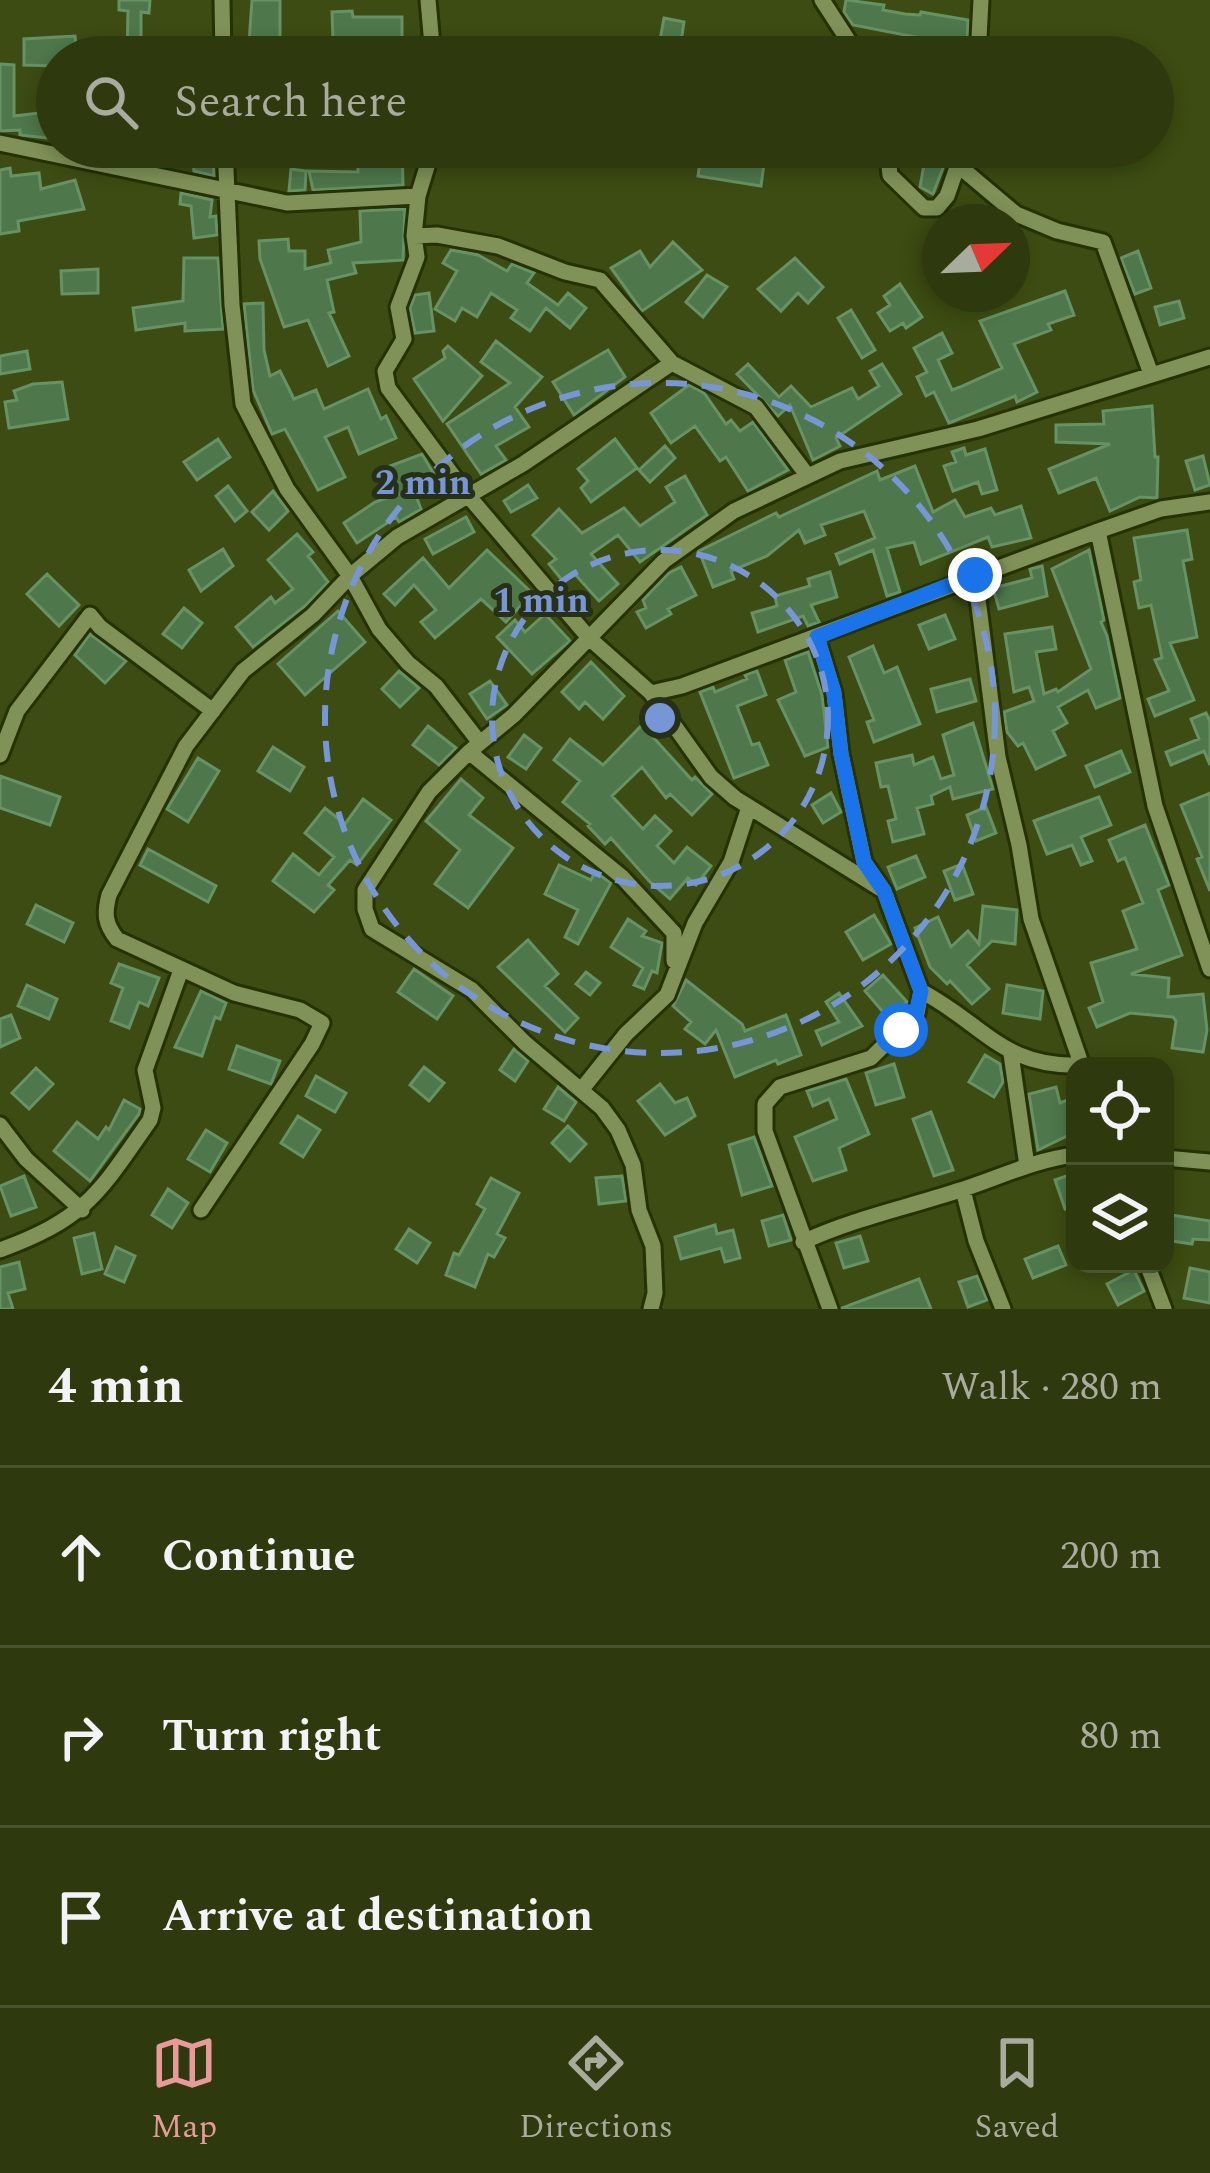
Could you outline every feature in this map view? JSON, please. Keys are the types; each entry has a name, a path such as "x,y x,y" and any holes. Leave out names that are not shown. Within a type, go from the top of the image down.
{"street":[{"path":"222,0 223,36"},
{"path":"428,0 431,36"},
{"path":"822,0 845,36"},
{"path":"979,36 981,0"},
{"path":"0,143 36,150"},
{"path":"126,168 287,203 418,196"},
{"path":"226,168 232,305 243,404 287,489 350,576 379,629 436,686 474,747 622,877 674,933 674,974"},
{"path":"427,168 418,196 417,257 398,307 404,339 385,371 388,388 470,497 590,638 652,693 711,777 749,807 884,891"},
{"path":"889,168 890,175 924,208 937,208 958,168"},
{"path":"961,168 1016,214 1102,242 1151,374"},
{"path":"414,236 498,246 600,280 673,363 756,407 807,475"},
{"path":"651,1309 653,1246 639,1210 633,1165 618,1130 582,1089 525,1043 472,990 372,929 364,890 429,792 514,716 664,561 734,511 840,461 978,428 1210,356"},
{"path":"201,1210 322,1022 300,1010 234,993 181,970 117,939 106,925 109,895 185,746 243,670 313,615 397,537 470,497 673,363"},
{"path":"652,693 682,686 1161,509 1210,502"},
{"path":"1098,531 1155,806 1210,969"},
{"path":"975,575 998,758 1031,919 1079,1057"},
{"path":"0,754 16,711 90,615 213,711"},
{"path":"817,637 834,693 841,754 864,862 884,891 921,991 916,1013 871,1058 779,1087 765,1104 765,1131 830,1309"},
{"path":"582,1089 626,1034 667,995 694,923 731,862 749,807"},
{"path":"0,1250 58,1226 82,1210 99,1194 150,1120 153,1108 145,1070 181,970"},
{"path":"921,991 958,1010 1011,1054 1047,1066 1066,1065"},
{"path":"1011,1054 1027,1166"},
{"path":"0,1125 26,1159 82,1210"},
{"path":"803,1242 843,1223 1066,1157"},
{"path":"1174,1159 1210,1162"},
{"path":"962,1190 1003,1309"},
{"path":"1150,1273 1164,1309"}],"building":[{"path":"119,0 150,0 149,13 141,12 141,36 127,36 128,11 119,10"},
{"path":"252,0 280,0 280,36 249,36"},
{"path":"846,0 884,5 883,10 905,14 968,20 967,36 910,36 853,25 844,12"},
{"path":"332,12 402,17 402,36 333,36"},
{"path":"664,18 684,22 682,36 661,36"},
{"path":"36,38 36,65 24,65 24,39"},
{"path":"0,64 14,65 14,116 36,113 36,137 20,135 20,130 0,131"},
{"path":"10,168 11,176 39,173 41,189 75,180 84,209 18,221 19,231 0,234 0,170"},
{"path":"214,168 214,176 194,171"},
{"path":"358,168 403,168 403,185 313,190 309,171 358,172"},
{"path":"699,168 763,168 761,186 698,176"},
{"path":"923,168 943,168 933,194 920,187"},
{"path":"291,169 306,171 305,190 289,191"},
{"path":"181,193 212,200 210,217 216,216 217,235 194,238 191,206 180,204"},
{"path":"405,209 403,260 353,263 356,273 327,280 334,312 329,313 349,356 328,366 308,320 284,327 260,259 259,241 288,239 289,251 305,251 305,269 331,263 328,250 361,242 360,211"},
{"path":"673,242 702,270 642,311 611,268 640,251 650,267"},
{"path":"451,250 478,255 507,271 512,264 534,273 527,283 558,305 568,293 586,308 570,328 546,308 530,331 511,318 517,310 491,293 477,317 462,308 455,321 435,309 457,271 443,263"},
{"path":"1138,251 1151,288 1135,294 1121,258"},
{"path":"184,258 218,258 223,329 185,331 185,323 136,330 133,308 183,301"},
{"path":"795,258 823,287 808,303 798,293 781,311 758,289"},
{"path":"98,269 98,293 62,294 61,271"},
{"path":"707,275 727,287 703,317 686,302"},
{"path":"900,284 922,317 906,328 903,323 890,331 878,313 890,305 884,296"},
{"path":"1065,291 1074,315 1014,344 1037,392 949,423 934,392 926,396 917,377 927,372 914,348 942,333 952,353 938,360 952,390 960,387 1002,368 980,321 1006,312 1030,312 1030,303"},
{"path":"429,293 434,331 415,333 410,308 415,295"},
{"path":"1179,301 1184,318 1160,325 1155,307"},
{"path":"263,303 270,376 280,371 294,399 316,390 324,409 368,389 396,438 359,454 348,427 325,437 345,477 318,490 285,429 272,434 253,390 244,304"},
{"path":"851,310 875,350 862,358 838,318"},
{"path":"496,341 542,377 515,407 529,427 496,446 506,460 481,474 447,424 510,383 481,362"},
{"path":"448,346 482,376 443,421 414,379 445,358 443,351"},
{"path":"608,350 625,377 574,415 553,382"},
{"path":"27,351 30,369 0,374 0,356"},
{"path":"748,364 779,397 791,386 811,407 852,388 858,399 879,386 870,371 882,364 901,394 836,438 840,446 813,460 790,405 778,416 737,374"},
{"path":"62,382 68,419 9,428 5,402 17,400 14,391"},
{"path":"689,385 704,393 726,424 731,420 740,431 753,422 788,470 748,491 726,457 720,461 695,426 671,443 651,413"},
{"path":"1152,406 1157,498 1140,497 1110,511 1096,478 1059,493 1049,469 1110,444 1056,442 1056,425 1104,424 1103,411"},
{"path":"218,439 230,457 197,480 184,462"},
{"path":"615,439 637,468 591,502 581,488 588,481 578,469"},
{"path":"665,446 675,458 650,482 639,470"},
{"path":"964,448 966,455 985,449 997,490 982,494 978,482 953,491 944,466 956,462 952,452"},
{"path":"422,454 435,476 412,485 421,509 399,522 396,517 357,543 344,523 375,502 398,494 387,467"},
{"path":"1203,456 1210,485 1195,490 1186,461"},
{"path":"915,466 933,512 955,500 965,517 991,508 995,515 1021,506 1031,538 992,547 988,537 921,564 914,542 887,548 900,592 887,596 873,550 840,564 836,554 875,538 864,511 821,525 825,535 805,543 799,530 767,556 731,571 734,579 713,587 699,551 877,471 880,480"},
{"path":"685,476 707,515 640,562 618,535 591,554 618,584 599,601 573,572 562,580 549,564 556,559 533,535 559,509 582,533 624,508 640,526 675,502 666,487"},
{"path":"528,485 537,498 511,512 504,501"},
{"path":"228,486 247,511 235,521 216,496"},
{"path":"273,491 288,511 269,530 252,512"},
{"path":"466,517 474,532 433,554 425,539"},
{"path":"1187,530 1192,559 1183,561 1197,637 1170,643 1194,700 1155,716 1148,699 1169,691 1155,660 1162,658 1151,605 1139,608 1134,582 1141,580 1134,538"},
{"path":"297,534 313,552 308,556 328,582 253,647 236,627 271,597 275,603 293,589 268,560"},
{"path":"223,549 233,566 201,591 189,570"},
{"path":"487,550 532,593 506,622 481,599 435,638 421,622 436,610 414,585 395,605 384,594 423,558 449,588"},
{"path":"1089,550 1120,698 1096,708 1088,690 1058,707 1067,723 1053,731 1065,755 1036,769 1023,743 1018,746 1007,732 1004,712 1034,701 1029,687 1014,692 1005,634 1052,627 1056,649 1036,652 1044,694 1058,692 1091,669 1052,569"},
{"path":"1042,566 1047,596 999,609 993,588 1032,578 1030,569"},
{"path":"681,567 696,595 668,609 671,614 646,628 637,612 646,608 643,600"},
{"path":"830,572 837,597 811,605 819,622 808,626 803,616 758,632 752,613 777,606 775,596 810,586 808,579"},
{"path":"47,574 79,605 59,626 27,594"},
{"path":"184,608 202,623 182,648 163,634"},
{"path":"338,611 365,642 305,695 278,664"},
{"path":"545,614 570,641 532,674 497,637 515,620 525,632"},
{"path":"945,615 955,639 929,649 919,625"},
{"path":"90,634 126,661 105,683 75,655"},
{"path":"873,646 884,673 897,667 920,724 874,742 867,722 874,720 849,657"},
{"path":"808,652 822,695 828,747 805,756 778,700 796,692 785,660"},
{"path":"591,662 624,696 603,719 585,702 579,709 562,692"},
{"path":"399,671 419,688 400,707 382,689"},
{"path":"757,671 766,695 737,706 752,745 759,743 768,765 734,778 700,692 713,687 715,692"},
{"path":"970,679 976,701 937,712 931,689"},
{"path":"490,681 507,705 487,719 470,694"},
{"path":"1206,713 1210,765 1204,751 1171,765 1166,752 1199,739 1191,719"},
{"path":"973,723 993,789 953,799 950,787 931,796 933,804 917,808 924,834 893,842 888,821 896,819 876,763 912,755 914,765 933,757 941,779 954,775 943,735"},
{"path":"642,725 692,780 695,777 712,794 692,815 670,794 666,798 642,767 612,796 643,829 655,816 671,831 657,846 674,863 687,847 711,866 696,885 688,878 670,899 611,838 605,844 563,802 580,781 554,760 570,739 603,765"},
{"path":"428,726 456,748 439,765 413,745"},
{"path":"524,735 541,748 526,769 508,757"},
{"path":"273,747 304,767 290,791 258,771"},
{"path":"1121,751 1130,772 1095,787 1086,766"},
{"path":"198,758 219,771 188,822 167,809"},
{"path":"0,776 60,797 50,825 0,808"},
{"path":"461,779 483,798 469,815 513,848 468,908 435,884 460,850 426,821"},
{"path":"831,793 841,812 823,823 812,805"},
{"path":"1210,793 1210,891 1181,805"},
{"path":"1099,797 1111,825 1081,837 1092,861 1081,865 1072,845 1047,854 1034,821"},
{"path":"363,799 391,820 357,865 350,860 328,885 334,890 314,912 273,881 293,854 319,875 334,857 305,833 325,808 345,824"},
{"path":"986,807 996,833 976,841 967,815"},
{"path":"1145,825 1169,885 1158,890 1182,955 1131,974 1169,978 1168,997 1203,994 1207,1030 1203,1052 1172,1048 1173,1017 1130,1013 1097,1027 1089,1008 1103,1002 1091,963 1137,949 1123,911 1143,903 1125,858 1118,861 1109,840"},
{"path":"148,849 216,886 208,902 140,865"},
{"path":"916,856 925,877 897,889 888,867"},
{"path":"962,864 973,894 955,900 944,871"},
{"path":"559,865 591,880 595,872 611,883 578,944 565,937 578,910 545,894"},
{"path":"36,905 73,923 64,942 27,924"},
{"path":"983,906 1017,910 1015,944 992,941 967,965 989,989 972,1004 930,967 915,928 938,917 951,947 968,931 979,944"},
{"path":"874,915 891,944 863,960 846,932"},
{"path":"628,919 646,931 642,936 662,943 657,973 652,971 644,989 634,985 643,968 611,947"},
{"path":"528,940 558,974 545,986 578,1018 565,1032 498,967"},
{"path":"119,964 159,978 148,1006 139,1002 129,1028 111,1021 123,988 111,983"},
{"path":"414,969 453,996 437,1019 398,992"},
{"path":"586,972 600,983 590,995 576,984"},
{"path":"883,975 907,1002 889,1019 865,991"},
{"path":"686,980 745,1031 786,1015 801,1055 735,1077 716,1030 705,1044 685,1029 691,1022 673,1006"},
{"path":"27,985 57,999 49,1019 18,1006"},
{"path":"1007,985 1043,991 1040,1019 1003,1013"},
{"path":"201,991 226,1003 220,1019 215,1017 202,1056 175,1047"},
{"path":"839,993 862,1026 822,1045 816,1031 839,1022 826,1002"},
{"path":"11,1015 20,1038 0,1047 0,1019"},
{"path":"237,1046 280,1061 271,1084 229,1069"},
{"path":"514,1049 528,1061 515,1081 500,1070"},
{"path":"985,1055 1000,1064 1003,1082 994,1097 969,1082"},
{"path":"894,1064 904,1097 876,1105 866,1073"},
{"path":"424,1067 444,1083 429,1101 410,1085"},
{"path":"36,1068 53,1084 29,1109 12,1093"},
{"path":"316,1076 346,1093 335,1112 306,1096"},
{"path":"846,1079 869,1134 839,1148 846,1170 813,1181 795,1137 837,1119 829,1099 813,1106 807,1091"},
{"path":"660,1084 675,1103 687,1098 695,1116 665,1135 638,1101"},
{"path":"558,1087 576,1102 564,1121 544,1109"},
{"path":"1056,1087 1060,1103 1066,1101 1066,1136 1038,1150 1029,1094"},
{"path":"124,1100 140,1109 139,1114 90,1181 54,1151 77,1122 98,1139 106,1127 109,1130"},
{"path":"931,1112 953,1170 934,1176 913,1119"},
{"path":"298,1116 320,1130 303,1157 281,1143"},
{"path":"568,1126 586,1144 570,1161 552,1143"},
{"path":"206,1130 227,1143 210,1172 188,1159"},
{"path":"754,1137 772,1186 742,1195 729,1145"},
{"path":"24,1176 36,1207 11,1216 0,1186"},
{"path":"622,1176 626,1201 599,1204 596,1178"},
{"path":"1066,1176 1065,1209 1055,1180"},
{"path":"491,1178 519,1193 497,1234 505,1238 494,1257 488,1254 475,1287 446,1275 454,1253 459,1255 485,1209 477,1204"},
{"path":"168,1189 188,1203 172,1228 152,1215"},
{"path":"783,1215 791,1240 769,1246 762,1221"},
{"path":"1174,1215 1210,1221 1210,1240 1193,1239 1192,1244 1174,1241"},
{"path":"715,1225 717,1234 733,1230 740,1258 725,1262 721,1248 681,1259 675,1237"},
{"path":"409,1229 430,1243 417,1263 396,1249"},
{"path":"94,1233 102,1269 82,1274 74,1238"},
{"path":"860,1236 868,1261 844,1268 836,1243"},
{"path":"1058,1246 1066,1265 1033,1278 1025,1259"},
{"path":"116,1247 135,1256 124,1282 105,1274"},
{"path":"19,1262 25,1289 8,1293 13,1309 0,1309 0,1267"},
{"path":"1190,1268 1210,1272 1210,1303 1184,1298"},
{"path":"1135,1273 1144,1291 1118,1305 1107,1284"},
{"path":"977,1276 987,1300 968,1307 959,1282"},
{"path":"919,1279 931,1309 842,1309 842,1308"}],"route":[{"path":"901,1030 916,1013 921,991 884,891 864,862 841,754 834,693 817,637 975,575"}]}
